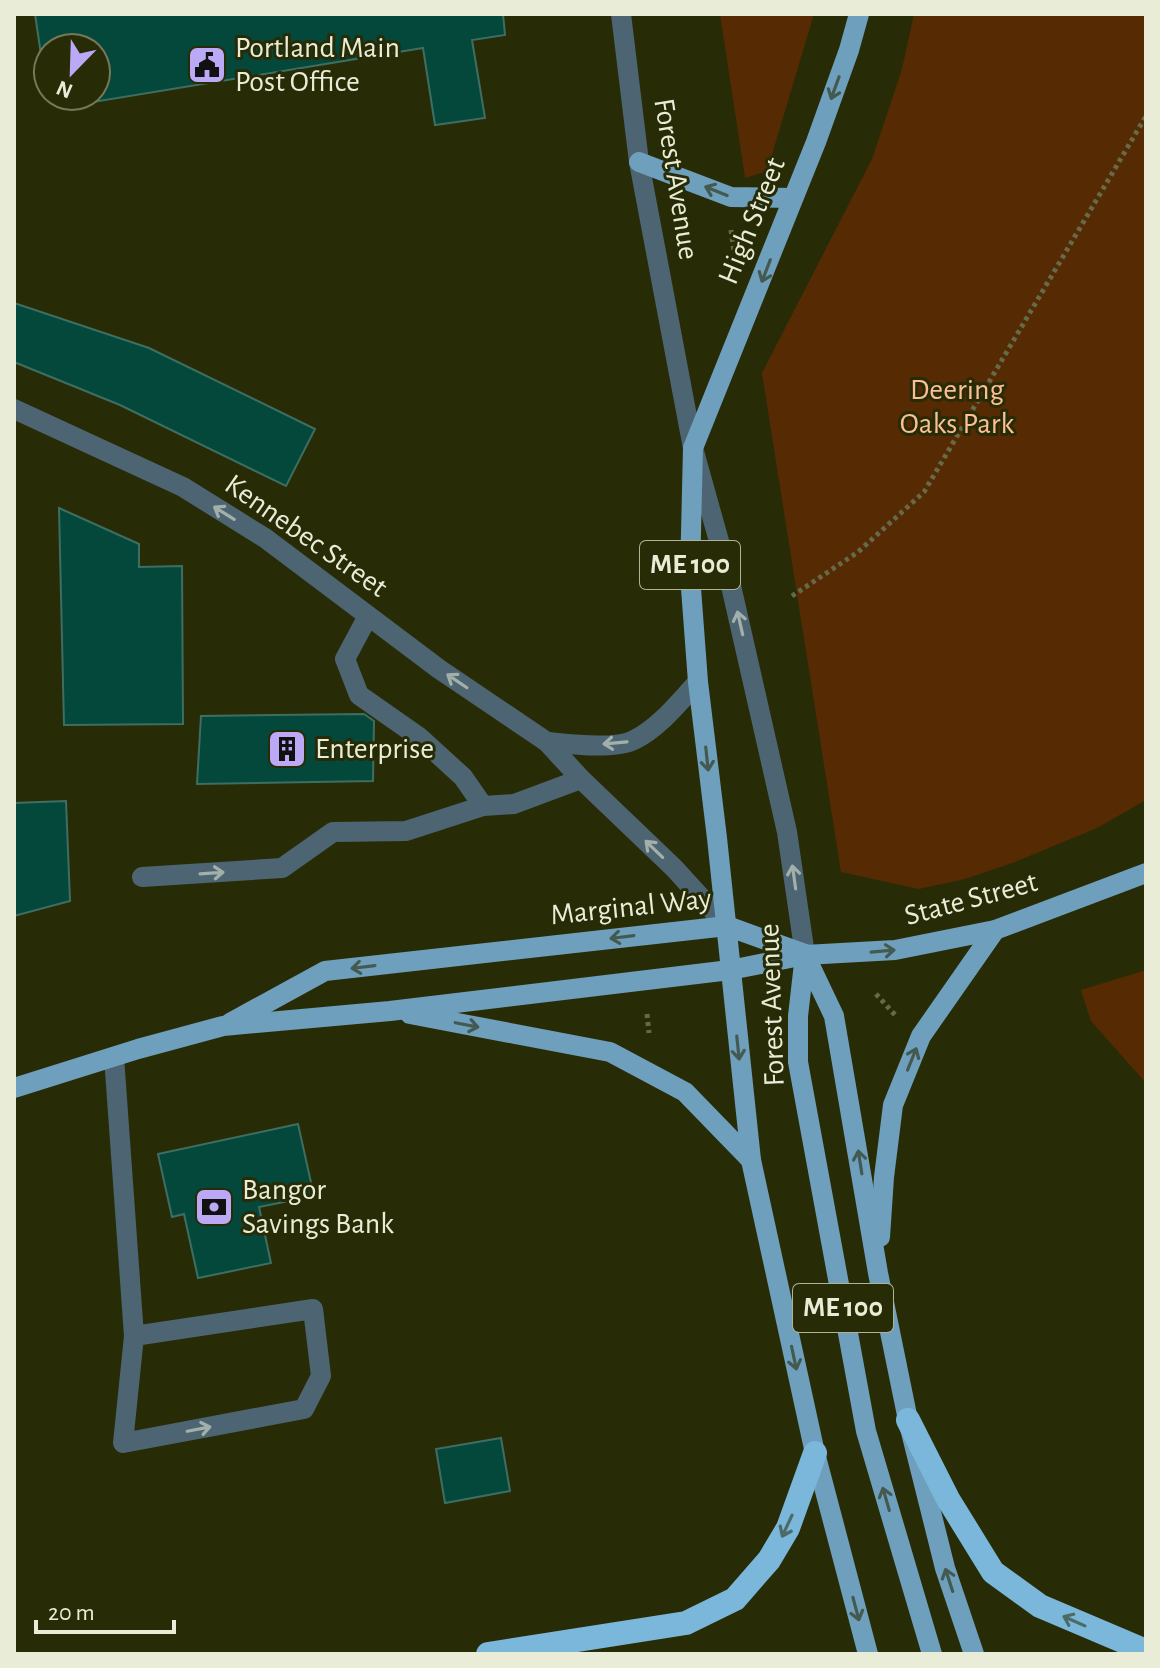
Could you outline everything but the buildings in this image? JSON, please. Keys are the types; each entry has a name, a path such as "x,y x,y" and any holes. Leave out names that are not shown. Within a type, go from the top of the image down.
{"highway":[{"path":"908,1420 948,1499 993,1572 1040,1606 1146,1651"},
{"path":"488,1654 686,1623 735,1599 769,1560 788,1528 815,1453"}],"main road":[{"name":"High Street","path":"693,448 793,198 849,50 859,14"},
{"path":"639,162 731,197 793,198"},
{"name":"Forest Avenue","path":"693,448 690,575 698,682 751,1160 815,1453 868,1654"},
{"name":"State Street","path":"805,955 895,950 995,930 1146,873"},
{"name":"Marginal Way","path":"223,1026 325,971 727,926 805,955"},
{"path":"878,1273 884,1177 893,1105 921,1036 995,930"},
{"path":"805,955 834,1016 878,1273 908,1420 945,1568 974,1654"},
{"name":"Forest Avenue","path":"805,955 798,1016 798,1062 866,1431 932,1654"},
{"name":"Marginal Way","path":"14,1088 223,1026 390,1011 730,970 805,955"},
{"path":"390,1011 610,1052 685,1092 751,1160"}],"street":[{"name":"Forest Avenue","path":"621,14 639,162 693,448 729,577 787,832 805,955"},
{"name":"Kennebec Street","path":"14,409 40,418 183,487 265,538 439,669 547,742 674,868 727,926"},
{"path":"368,616 345,659 359,695 419,737 463,777 483,806"},
{"name":"Kennebec Street","path":"547,742 587,746 632,742 663,719 698,682"},
{"path":"142,877 282,868 333,832 406,831 483,806 514,804 581,779"},
{"path":"114,1057 134,1336 123,1443 304,1409 321,1376 313,1309 134,1336"}],"path":[{"path":"792,596 858,552 924,492 1146,116"},
{"path":"729,216 735,257"},
{"path":"876,994 897,1017"},
{"path":"646,1007 649,1033"}],"green space":[{"path":"720,14 814,14 767,171 745,178"},
{"name":"Deering Oaks Park","path":"914,14 1146,14 1146,800 1097,828 1015,862 965,879 919,889 841,872 762,373 872,159 902,69"},
{"path":"1146,970 1146,1083 1091,1021 1081,990"}],"place":[{"name":"Portland Main Post Office","path":"207,65"},
{"name":"Enterprise","path":"287,749"},
{"name":"Bangor Savings Bank","path":"214,1207"}]}
